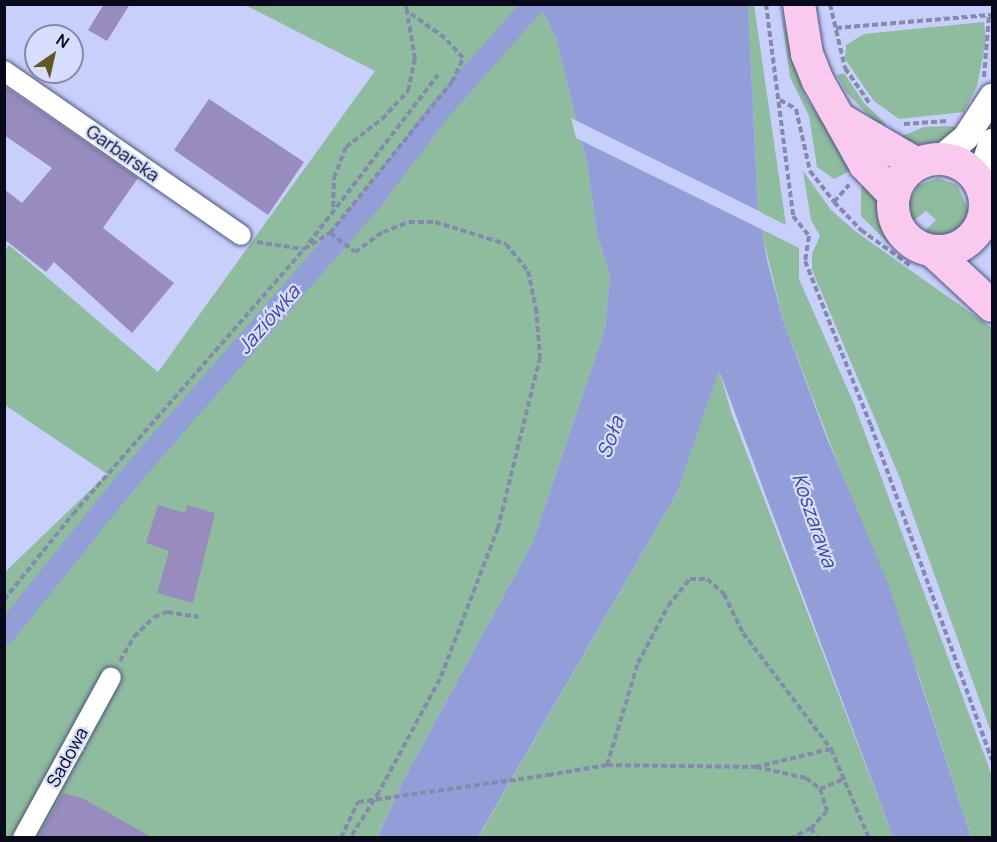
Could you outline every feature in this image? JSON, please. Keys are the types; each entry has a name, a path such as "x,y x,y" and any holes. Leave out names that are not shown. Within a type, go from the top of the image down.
{"main road":[{"path":"799,4 807,54 865,165 894,195"},
{"path":"839,118 929,161 956,161 979,181 986,207 985,244 958,248 923,260"},
{"path":"929,161 900,180 894,195 897,226 913,243 923,260 993,306"}],"street":[{"name":"Garbarska","path":"4,71 241,235"},
{"path":"929,161 966,137 987,90"},
{"path":"979,181 993,142"},
{"name":"Sadowa","path":"23,837 111,677"}],"path":[{"path":"333,207 334,178 346,147 382,119 408,91 415,59 406,4"},
{"path":"766,4 793,216 809,236 805,261 817,298 871,426 993,760"},
{"path":"830,4 845,68 876,111"},
{"path":"241,235 264,244 305,248 330,233 452,82 463,58 445,38 407,11"},
{"path":"836,28 991,15 987,90"},
{"path":"4,600 73,514 305,248 438,75"},
{"path":"780,100 796,108 810,171 834,202 861,230 923,260"},
{"path":"895,125 950,120"},
{"path":"834,202 853,180"},
{"path":"330,233 355,252 392,229 409,222 435,222 506,244 528,271 536,308 540,357 498,528 440,679 380,792 350,837"},
{"path":"607,765 638,663 668,606 690,579 707,579 724,594 743,633 831,749 846,778 869,837"},
{"path":"111,677 134,637 154,616 166,612 199,617"},
{"path":"755,767 831,749"},
{"path":"341,837 358,802 607,765 755,767 806,778 820,789 827,811 811,828 792,837"},
{"path":"820,789 846,778"},
{"path":"811,828 817,837"}],"green space":[{"path":"245,5 540,5 557,41 588,168 597,234 610,275 605,329 533,542 403,781 377,837 5,837 5,572 107,474 5,405 4,252 9,245 158,372 375,71"},
{"path":"748,5 754,5 786,225 758,211"},
{"path":"780,5 793,62 806,98 854,169 834,179 817,167 809,116 790,77"},
{"path":"984,22 986,41 977,86 964,112 899,119 874,101 845,59 846,45 864,34"},
{"path":"844,73 864,103 885,123 884,131 846,92 837,75"},
{"path":"951,126 961,129 943,142 907,145 895,139 924,127"},
{"path":"803,171 831,210 855,231 992,328 992,735 899,476 812,270 812,254 820,236 811,220"},
{"path":"938,178 957,185 968,209 966,219 954,233 936,237 923,233 936,220 926,211 912,222 909,202 919,185"},
{"path":"866,180 878,202 889,244 861,216 861,189"},
{"path":"761,229 799,248 799,279 854,404 992,776 992,837 971,837 919,676 783,320"},
{"path":"719,369 731,412 893,837 478,838 677,493"}],"water":[{"path":"540,5 748,5 758,211 768,264 783,320 826,436 888,583 971,837 893,837 719,370 677,493 478,837 377,838 403,781 533,542 605,329 610,275 597,234 588,168 557,41"}],"pier":[{"path":"571,118 761,212 765,231 576,138"}],"building":[{"path":"104,4 130,4 107,41 88,30"},
{"path":"4,86 138,178 103,228 174,283 132,333 54,262 46,272 4,239 4,189 22,203 52,168 4,135"},
{"path":"209,99 304,162 268,215 174,150"},
{"path":"158,505 185,513 187,505 215,513 193,603 157,593 169,551 146,543"},
{"path":"63,793 84,799 151,837 38,837"}],"waterway":[{"name":"Jaziówka","path":"4,634 131,476 371,201 439,111 534,4"}],"water label":[{"name":"Soła","path":"610,437"},
{"name":"Koszarawa","path":"815,520"}]}
